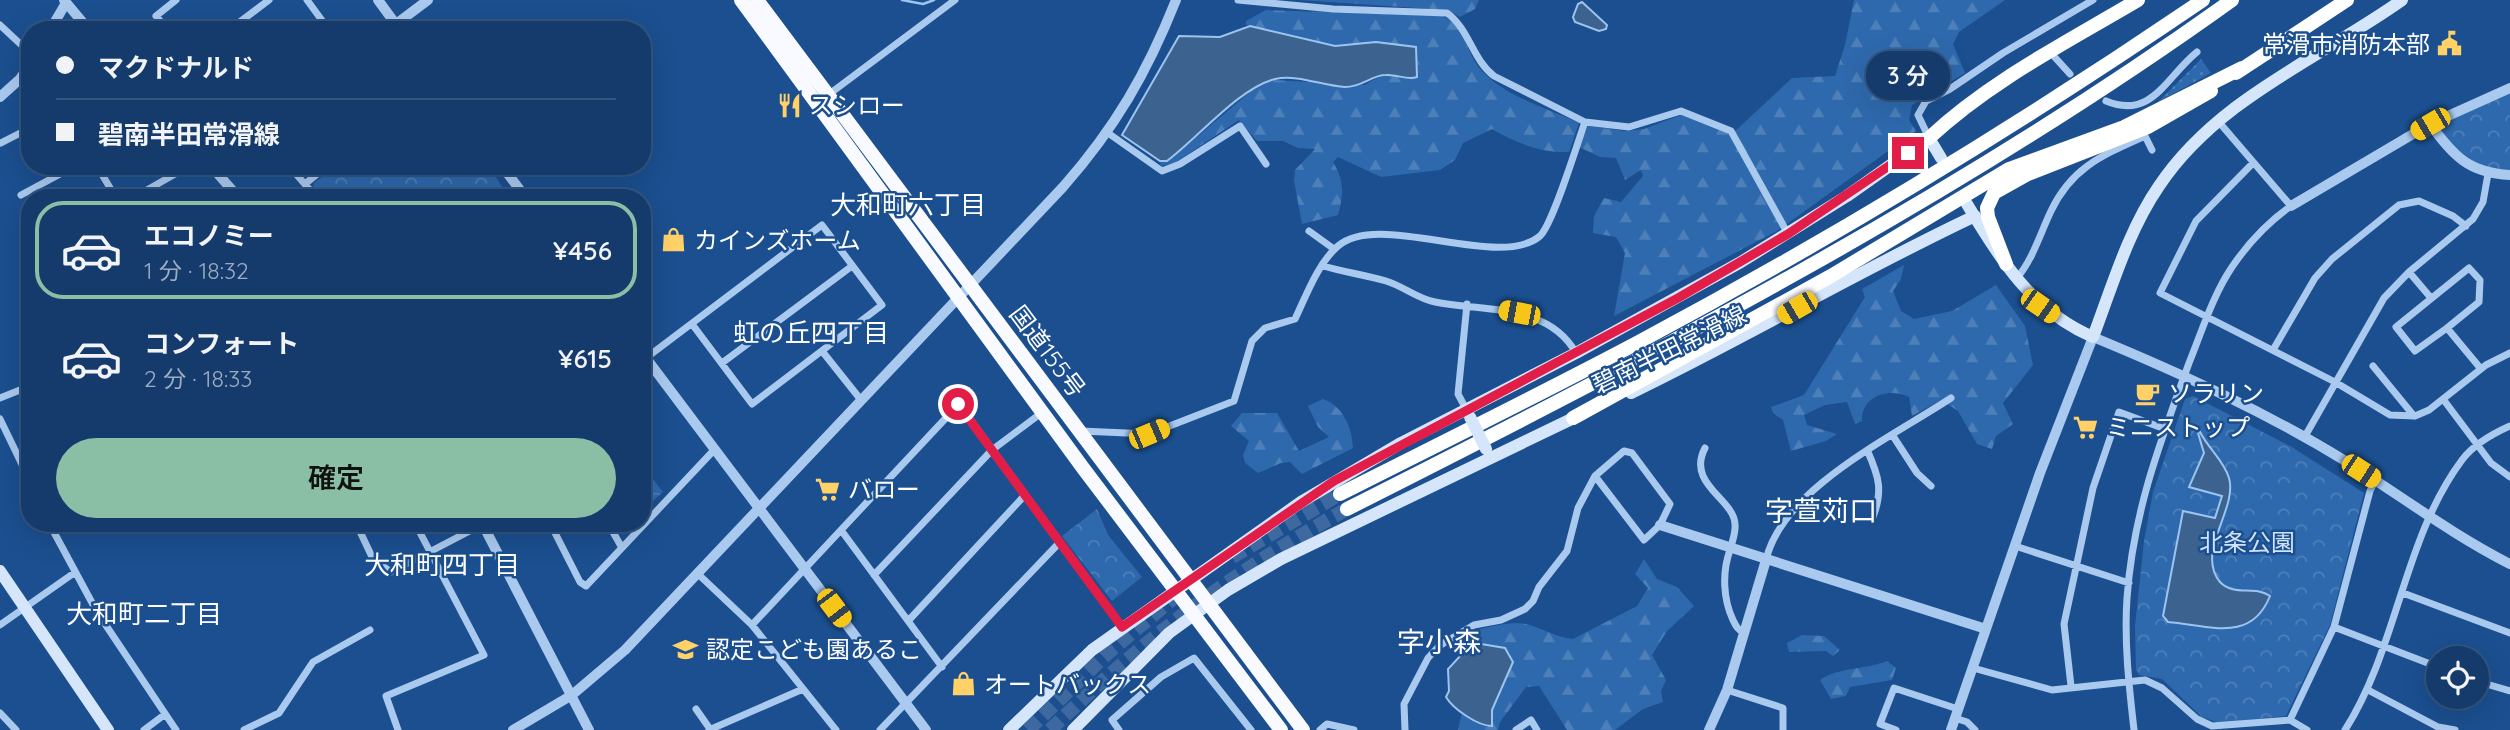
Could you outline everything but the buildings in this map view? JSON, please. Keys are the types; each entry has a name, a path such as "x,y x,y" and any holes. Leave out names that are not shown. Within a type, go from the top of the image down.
{"highway":[{"name":"国道155号","path":"741,0 963,289 1080,431 1303,730"},
{"name":"国道155号","path":"757,0 963,289 1044,411 1174,591 1281,730"},
{"path":"1929,138 1961,111 2050,52 2138,0"},
{"path":"1340,494 1554,387 1785,261 2040,109 2203,0"},
{"path":"1347,509 1613,374 1823,258 2025,137 2232,0"},
{"path":"2006,264 1988,217 1987,208 1994,193 2028,174 2148,127 2193,103 2347,0"},
{"path":"1573,418 1831,276 2009,169 2124,127 2242,68"}],"main road":[{"path":"1967,204 2006,264 2040,306 2073,329 2093,337 2144,211 2175,164 2217,120 2266,85 2335,45 2402,0"},
{"path":"1929,138 1941,158"},
{"name":"碧南半田常滑線","path":"1009,730 1062,676 1122,627 1334,481 1468,413 1788,234 1929,138"},
{"name":"碧南半田常滑線","path":"1073,730 1128,671 1192,615 1281,559 1489,454 1673,373 1777,319 1879,261 1975,216"},
{"path":"1468,413 1489,454"},
{"path":"0,571 108,730"}],"street":[{"path":"160,21 156,16 176,0"},
{"path":"241,21 268,0"},
{"path":"307,0 321,21"},
{"path":"379,0 394,21"},
{"path":"405,21 428,0"},
{"path":"827,95 955,0"},
{"path":"513,730 572,695 625,650 963,289 1063,187 1108,133 1146,71 1176,0"},
{"path":"1238,0 1333,9 1447,13 1460,23 1483,67 1494,76 1585,122 1629,127 1681,111 1731,131 1788,234"},
{"path":"1929,138 1918,115 1926,101 2092,0"},
{"path":"55,21 67,1 82,21"},
{"path":"0,25 21,45"},
{"path":"2050,52 2070,74"},
{"path":"2106,101 2130,107 2151,99 2197,52"},
{"path":"0,97 21,74"},
{"path":"2134,730 2126,621 2140,502 2207,317 2231,269 2256,234 2291,206 2430,124 2510,88"},
{"path":"2217,120 2291,206"},
{"path":"1080,431 1149,434 1234,401 1252,341 1265,328 1295,319 1323,266 1334,250 1348,239 1376,235 1506,246 1532,241 1549,225 1585,122"},
{"path":"2430,124 2452,153 2488,174 2510,175"},
{"path":"1108,133 1162,171 1180,164 1240,126 1266,164"},
{"path":"1,143 21,133"},
{"path":"2017,278 2027,266 2052,210 2083,167 2145,136 2152,150"},
{"path":"2252,163 2196,221 2160,293 2335,382 2390,415 2414,416 2443,399 2481,369 2510,353"},
{"path":"2304,438 2384,298 2409,272 2466,226 2483,202 2488,174"},
{"path":"32,189 58,175"},
{"path":"149,189 173,175"},
{"path":"219,175 231,189"},
{"path":"296,175 309,189"},
{"path":"304,184 316,175"},
{"path":"2273,350 2315,278 2332,258 2399,205 2419,201 2453,216 2466,226"},
{"path":"651,351 692,324 822,225 882,305 752,404 692,324"},
{"path":"1309,231 1334,250"},
{"path":"722,363 852,266"},
{"path":"1323,266 1386,281 1433,302 1467,304 1519,313 1547,324 1568,339 1576,353"},
{"path":"2469,268 2480,280 2479,302 2447,328 2415,351 2396,327 2469,268"},
{"path":"2409,272 2431,298"},
{"path":"1467,304 1458,394 1468,413"},
{"path":"2447,328 2481,369"},
{"path":"1951,730 2093,337 2185,375 2304,438 2510,564"},
{"path":"822,351 861,400"},
{"path":"651,365 926,730"},
{"path":"2373,366 2414,416"},
{"path":"0,398 21,390"},
{"path":"1709,730 1727,690 1773,537 1798,502 1951,398"},
{"path":"2443,399 2491,463 2510,477"},
{"path":"752,625 958,404 1122,627"},
{"path":"874,575 992,450 1044,411"},
{"path":"2071,686 2064,624 2093,488 2119,412 2165,429"},
{"path":"0,419 21,462"},
{"path":"2345,730 2368,690 2430,516 2463,459 2477,445 2510,426"},
{"path":"1893,436 1917,473 1931,486"},
{"path":"1705,448 1700,456 1701,467 1710,488 1735,520 1726,576 1726,604 1738,629 1743,632"},
{"path":"651,517 715,449"},
{"path":"1405,730 1404,704 1427,658 1439,646 1474,625 1501,620 1524,609 1533,601 1539,587 1567,551 1578,508 1595,476 1624,451 1632,453 1670,504 1660,525 1644,540 1595,476"},
{"path":"1868,452 1880,483 1881,495 1873,517"},
{"path":"2290,720 2334,627 2375,481"},
{"path":"909,621 1025,495"},
{"path":"1660,525 1986,629"},
{"path":"842,530 942,667"},
{"path":"54,532 74,573 176,730"},
{"path":"360,532 373,559 391,572 468,532"},
{"path":"398,730 386,696 484,655 419,532"},
{"path":"487,532 589,730"},
{"path":"555,532 580,582 586,586 637,532"},
{"path":"613,532 622,548"},
{"path":"880,730 1060,542"},
{"path":"2015,547 2129,583"},
{"path":"0,625 74,573"},
{"path":"698,574 752,625 833,729"},
{"path":"2403,593 2510,633"},
{"path":"2334,627 2426,662"},
{"path":"244,730 279,713 313,662 370,630"},
{"path":"1119,730 1112,720 1161,677 1194,658 1251,730"},
{"path":"1973,668 2052,690 2129,680 2154,682 2201,722 2212,726 2231,728 2290,720 2308,730"},
{"path":"2489,685 2510,691"},
{"path":"696,709 710,729 803,688"},
{"path":"1896,730 1880,724 1894,688 1957,714 1975,730"},
{"path":"1727,690 1783,708 1783,730"},
{"path":"2368,690 2438,727 2455,730"},
{"path":"0,713 16,730"},
{"path":"144,730 164,715"},
{"path":"1516,730 1531,720 1537,730"},
{"path":"1320,730 1327,724 1354,730"}],"green space":[{"path":"1300,0 1479,0 1475,9 1460,17 1447,10"},
{"path":"1854,0 2005,0 1959,32 1953,44 1965,73 1912,105 1909,120 1916,131 1777,231 1614,316 1625,253 1616,237 1593,233 1594,216 1604,198 1621,202 1643,176 1641,170 1625,180 1616,158 1600,157 1579,147 1588,126 1625,131 1644,129 1684,114 1707,121 1731,135 1792,78 1835,76 1845,45"},
{"path":"1266,10 1443,16 1458,28 1477,65 1492,81 1528,102 1579,123 1569,152 1529,146 1492,129 1463,143 1455,160 1440,170 1381,177 1338,157 1333,162 1342,187 1338,215 1302,224 1294,181 1295,170 1315,149 1298,148 1283,141 1257,141 1239,120 1176,162 1161,166 1160,161 1171,159 1251,91 1273,80 1365,85 1383,77 1415,79 1376,42 1335,46 1246,25 1246,21"},
{"path":"2201,59 2211,73 2158,102"},
{"path":"2510,88 2510,175 2472,167 2430,124"},
{"path":"324,175 495,175 503,189 315,189 314,183"},
{"path":"1904,265 1901,279 1893,291 1901,311 1914,319 1952,311 1996,285 2025,326 2033,365 2003,403 2013,424 1996,436 1992,449 1977,444 1958,411 1941,400 1912,416 1909,397 1893,393 1871,400 1863,412 1862,421 1855,424 1847,402 1825,405 1804,415 1807,425 1837,434 1826,441 1791,451 1783,420 1773,413 1771,407 1804,395 1865,297 1862,289"},
{"name":"北条公園","path":"2193,396 2290,446 2364,493 2330,625 2286,716 2219,723 2202,717 2162,679 2139,675 2136,670 2135,626 2144,541 2153,492 2185,399"},
{"path":"1323,399 1336,407 1345,418 1351,432 1353,448 1302,474 1290,462 1258,473 1245,463 1243,455 1249,441 1231,426 1242,413 1277,413 1299,451 1329,437 1318,427 1308,406"},
{"path":"651,477 663,492 651,503"},
{"path":"1097,509 1108,535 1142,577 1112,601 1062,536"},
{"path":"1644,559 1657,579 1677,587 1694,606 1667,631 1652,655 1666,680 1661,691 1663,702 1643,709 1615,730 1567,730 1539,686 1526,687 1500,722 1498,730 1458,730 1462,712 1487,727 1492,723 1492,710 1513,662 1509,652 1473,646 1461,655 1454,652 1450,645 1455,640 1485,628 1518,623 1573,639 1637,606 1648,588 1635,574"},
{"path":"1802,635 1824,636 1840,650 1833,656 1826,651 1789,652 1787,643"},
{"path":"1887,661 1896,668 1892,680 1850,687 1846,696 1831,699 1820,680 1835,673"}],"shaded area":[{"path":"1582,2 1607,25 1606,29 1599,31 1575,22 1573,17 1578,4"},
{"path":"1250,26 1335,46 1376,42 1416,47 1417,77 1381,76 1345,87 1293,78 1275,79 1247,92 1167,161 1160,161 1122,135 1179,36 1220,37"},
{"path":"2200,432 2229,478 2228,503 2214,544 2214,570 2220,582 2232,589 2258,591 2270,596 2262,611 2252,621 2240,626 2213,628 2168,622 2163,616 2183,511 2215,518 2222,496 2189,487 2204,453 2198,433"},
{"path":"1481,644 1505,648 1513,662 1492,710 1492,726 1466,716 1446,697 1449,691 1448,669 1461,655"}],"waterway":[{"path":"902,0 923,4 934,0"}],"tunnel":[{"path":"1232,557 1340,494"},
{"path":"1050,730 1120,666 1191,609 1265,557 1347,509"},
{"path":"1028,730 1108,653 1175,597"}],"place":[{"name":"常滑市消防本部","path":"2450,44"},
{"name":"スシロー","path":"789,105"},
{"name":"カインズホーム","path":"674,240"},
{"name":"ソラリン","path":"2148,393"},
{"name":"ミニストップ","path":"2086,427"},
{"name":"バロー","path":"828,489"},
{"name":"認定こども園あるこ","path":"686,649"},
{"name":"オートバックス","path":"964,684"}],"district":[{"name":"大和町六丁目","path":"908,204"},
{"name":"虹の丘四丁目","path":"811,332"},
{"name":"字萱苅口","path":"1821,510"},
{"name":"大和町四丁目","path":"442,564"},
{"name":"大和町二丁目","path":"144,613"},
{"name":"字小森","path":"1439,641"}],"route":[{"path":"958,404 1122,627 1334,481 1678,298 1788,234 1908,153"}]}
